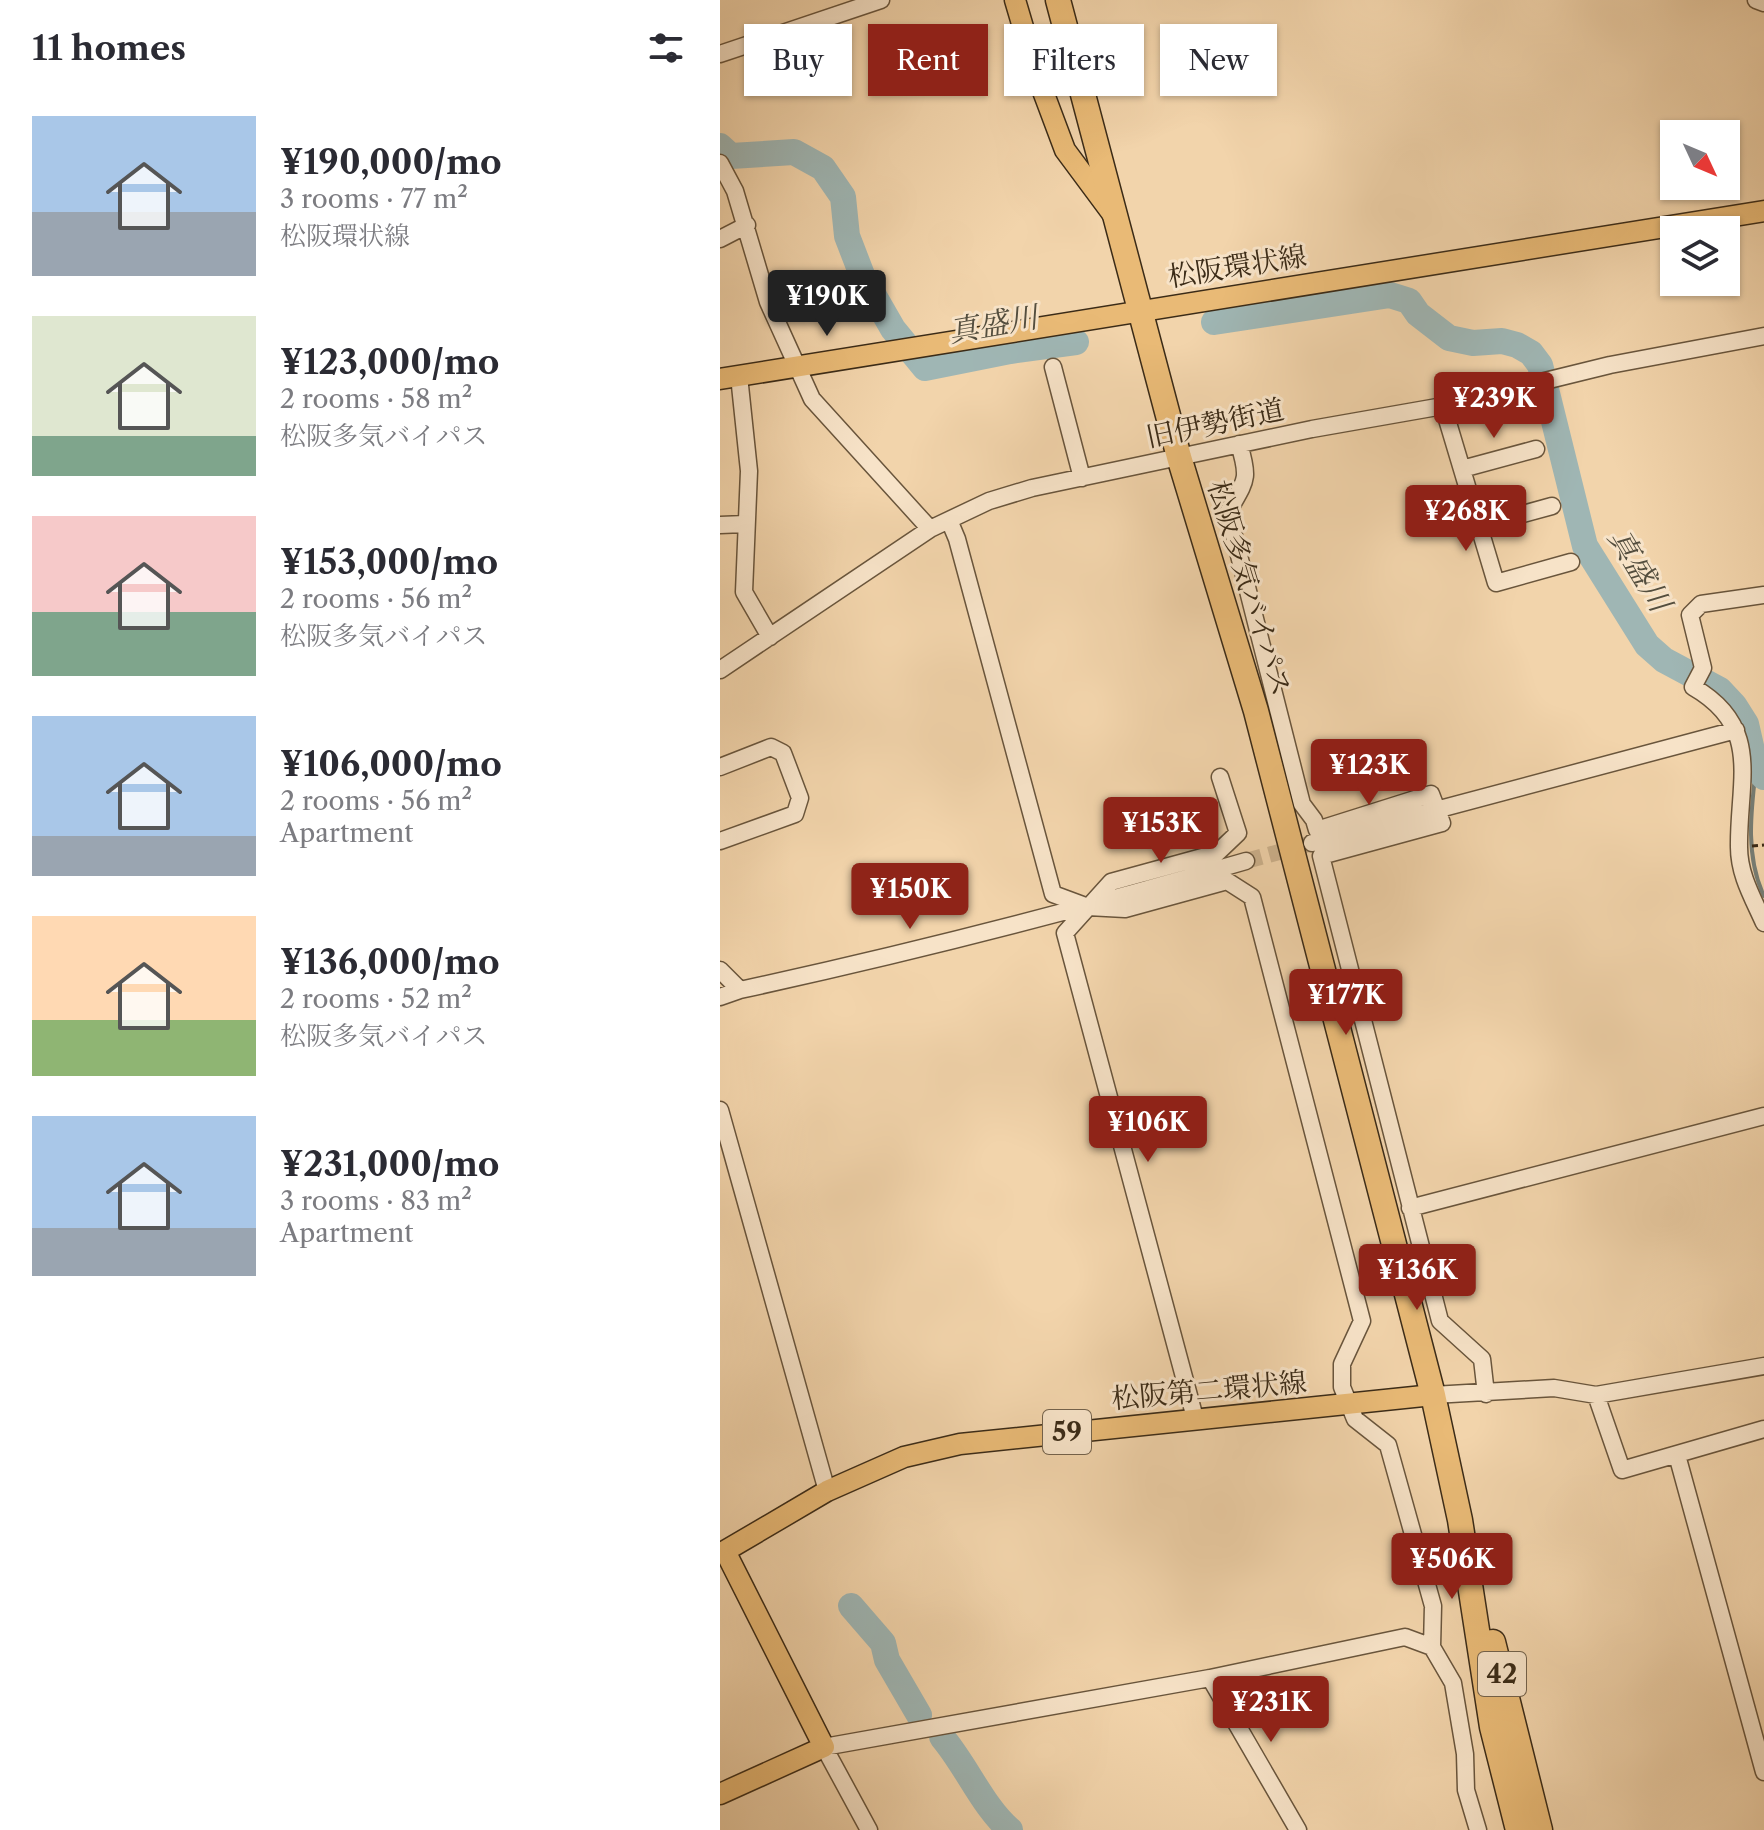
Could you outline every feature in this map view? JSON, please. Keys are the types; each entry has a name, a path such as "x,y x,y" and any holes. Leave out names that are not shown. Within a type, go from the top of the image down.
{"highway":[{"name":"松阪多気バイパス","path":"1058,0 1179,457 1256,711 1433,1395 1460,1520 1540,1830"},
{"name":"松阪多気バイパス","path":"1460,1520 1492,1727 1518,1830"}],"main road":[{"path":"1015,0 1038,78 1065,150 1115,217"},
{"name":"松阪環状線","path":"730,377 1764,211"},
{"name":"松阪第二環状線","path":"824,1747 722,1548 827,1491 904,1457 960,1444 1433,1395"},
{"path":"720,1794 824,1747"}],"street":[{"path":"720,54 881,0"},
{"path":"1756,0 1764,3"},
{"path":"720,163 735,191 747,225 768,302 812,399 930,529"},
{"path":"720,239 747,225"},
{"name":"旧伊勢街道","path":"720,670 930,529 989,501 1239,444 1443,406 1610,365 1764,336"},
{"path":"1053,367 1082,478"},
{"path":"730,377 747,431 749,471 744,592 770,637"},
{"path":"1443,406 1496,583 1571,562"},
{"path":"1239,444 1247,472 1228,512 1302,804 1317,830 1431,794 1442,823 1321,856 1440,1321 1482,1359 1486,1394"},
{"path":"1462,469 1536,449"},
{"path":"1479,526 1552,506"},
{"path":"949,520 957,539 1053,894 1088,907 1125,909 1227,881 1252,897 1362,1321 1342,1364 1342,1387 1355,1419 1388,1445 1433,1606 1432,1647 1453,1683 1465,1754 1466,1790 1478,1830"},
{"path":"720,525 745,524"},
{"path":"1764,595 1701,604 1690,615 1703,668 1693,687 1712,698 1736,730 1744,758 1738,848 1741,867 1764,923"},
{"path":"1312,843 1736,730"},
{"path":"720,767 771,747 778,748 783,753 800,798 795,814 720,841"},
{"path":"1195,1418 1065,933 1111,882 1217,853 1238,833 1220,777"},
{"path":"720,997 1088,907 1246,861"},
{"path":"720,970 740,990"},
{"path":"720,1110 827,1491"},
{"path":"1410,1208 1764,1116"},
{"path":"1433,1395 1554,1388 1596,1395 1764,1366"},
{"path":"1596,1395 1622,1470 1764,1429"},
{"path":"1677,1455 1764,1772"},
{"path":"869,1830 824,1747 1210,1678 1405,1637 1432,1647"},
{"path":"1210,1678 1298,1830"}],"waterway":[{"name":"真盛川","path":"720,146 731,156 794,152 823,168 843,197 847,236 862,275 893,329 925,368 1076,342"},
{"name":"真盛川","path":"1214,322 1390,295 1409,301 1418,314 1449,338 1473,343 1502,341 1531,353 1540,365 1585,546 1647,645 1664,660 1720,690 1734,705 1746,724 1756,768 1764,777"},
{"path":"1756,768 1751,817 1752,849 1764,896"},
{"path":"851,1606 883,1643 887,1660 919,1715"},
{"path":"942,1737 991,1810 1010,1830"}],"tunnel":[{"path":"1246,861 1312,843"}]}
